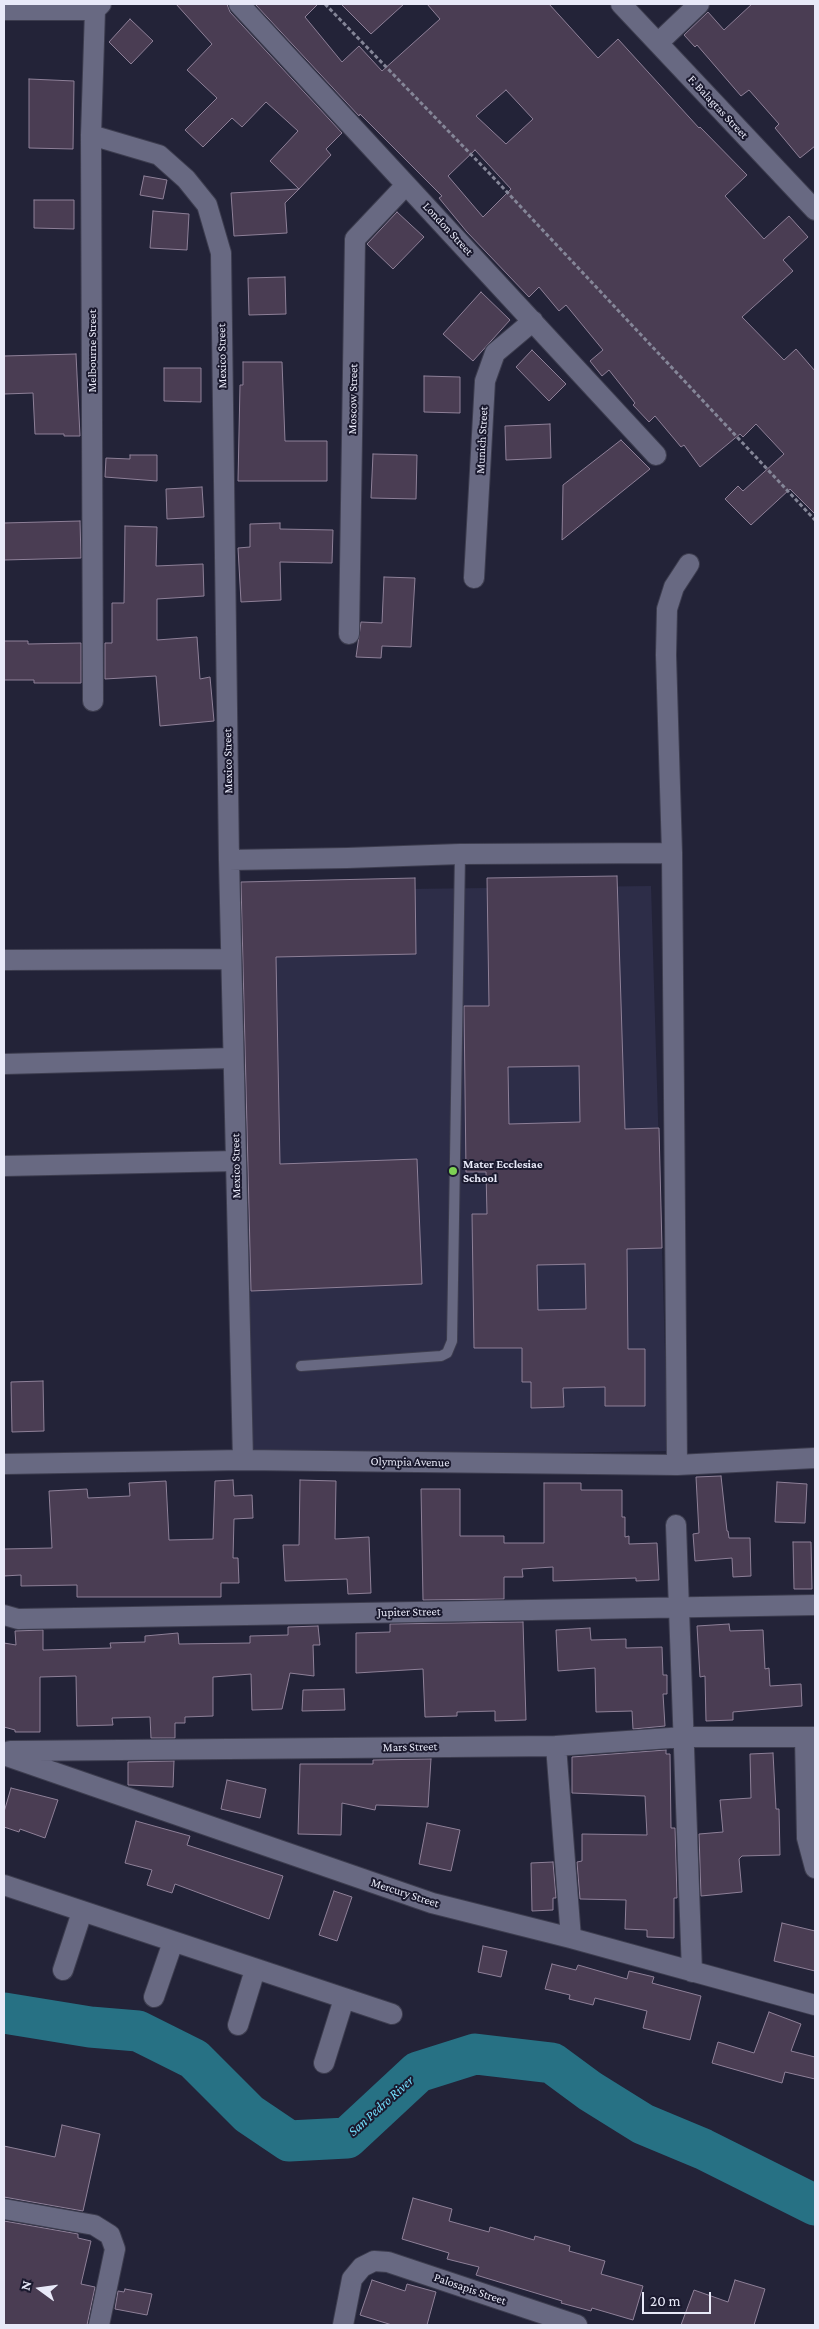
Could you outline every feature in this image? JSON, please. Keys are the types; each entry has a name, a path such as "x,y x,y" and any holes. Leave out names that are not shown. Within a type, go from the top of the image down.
{"street":[{"name":"London Street","path":"239,4 656,455"},
{"name":"F. Balagtas Street","path":"621,4 815,210"},
{"path":"658,44 698,4"},
{"path":"4,10 98,7"},
{"name":"Melbourne Street","path":"93,701 91,135 98,7"},
{"name":"Mexico Street","path":"91,135 159,155 186,178 207,205 221,253 229,860 243,1460"},
{"name":"Moscow Street","path":"349,634 355,239 406,185"},
{"name":"Munich Street","path":"474,578 485,380 495,353 533,321"},
{"path":"677,1465 672,853 666,655 667,609 674,587 689,564"},
{"path":"229,860 460,854 672,853"},
{"path":"4,960 231,959"},
{"path":"4,1064 234,1058"},
{"path":"4,1166 236,1161"},
{"name":"Olympia Avenue","path":"4,1464 243,1460 677,1465 815,1458"},
{"path":"676,1525 692,1972"},
{"name":"Jupiter Street","path":"4,1615 18,1619 815,1605"},
{"name":"Mars Street","path":"4,1753 556,1746 684,1737 810,1737"},
{"path":"810,1737 807,1838 815,1868"},
{"path":"556,1746 571,1938"},
{"name":"Mercury Street","path":"4,1753 432,1903 571,1938 815,2005"},
{"path":"4,1885 392,2014"},
{"path":"63,1970 82,1912"},
{"path":"154,1997 173,1942"},
{"path":"238,2025 255,1970"},
{"path":"324,2063 344,1999"},
{"path":"4,2209 94,2225 110,2235 115,2249 99,2325"},
{"name":"Palosapis Street","path":"342,2325 352,2279 362,2267 374,2261 388,2262 577,2325"}],"lane":[{"path":"301,1366 441,1356 447,1353 452,1341 460,854"}],"path":[{"path":"325,4 490,174 815,520"}],"shaded area":[{"name":"Mater Ecclesiae School","path":"651,886 668,1451 249,1458 243,891"}],"building":[{"path":"176,4 227,4 230,12 342,133 326,149 331,155 299,189 270,161 298,131 266,102 242,127 232,118 203,147 185,130 217,98 187,70 212,44"},
{"path":"255,4 318,4 305,17 342,62 359,46 382,71 440,19 427,4 549,4 598,58 618,39 699,128 747,175 725,196 764,239 789,216 808,237 783,260 793,271 742,317 784,360 796,349 815,371 815,514 790,489 751,525 725,499 738,486 743,491 784,454 756,424 743,437 740,434 700,467 684,445 681,447 655,416 649,422 633,405 635,403 609,370 602,376 590,361 603,350 566,305 559,311 539,287 529,297 467,232 439,198 442,196 360,114 359,116","holes":["506,90 533,119 506,144 476,116","475,150 511,189 483,217 448,176"]},
{"path":"341,4 404,4 371,34"},
{"path":"752,4 815,4 815,146 800,158 775,128 779,124 749,90 741,96 697,45 695,47 684,35 708,12 724,30"},
{"path":"130,19 153,41 131,64 109,42"},
{"path":"29,79 74,81 73,149 29,148"},
{"path":"144,176 167,180 163,199 140,195"},
{"path":"299,189 285,203 287,233 234,236 231,193"},
{"path":"34,200 74,200 74,229 34,228"},
{"path":"153,211 189,214 187,250 150,248"},
{"path":"397,212 424,237 393,269 367,244"},
{"path":"285,277 286,314 249,315 248,278"},
{"path":"481,292 510,320 473,361 443,334"},
{"path":"532,350 566,384 549,401 516,367"},
{"path":"76,354 80,436 35,434 33,393 4,394 4,356"},
{"path":"243,362 282,362 285,441 327,441 327,481 238,481 240,385 243,385"},
{"path":"164,368 201,368 201,402 164,401"},
{"path":"424,376 460,377 460,413 424,412"},
{"path":"550,424 551,458 506,460 505,426"},
{"path":"621,440 650,469 562,540 563,485"},
{"path":"373,454 417,455 416,499 371,498"},
{"path":"130,455 157,455 157,481 105,477 106,458 130,459"},
{"path":"202,487 204,517 167,519 166,489"},
{"path":"80,521 81,558 4,560 4,523"},
{"path":"280,523 280,529 333,530 332,563 280,562 281,600 241,602 238,548 250,547 250,524"},
{"path":"125,526 157,527 156,566 203,564 204,596 157,599 157,640 197,637 200,679 210,677 214,721 160,726 156,676 105,679 105,643 112,643 112,603 124,603"},
{"path":"384,577 415,578 411,647 382,646 381,658 356,657 361,622 382,623"},
{"path":"4,641 28,641 28,644 81,643 81,683 34,683 34,680 4,680"},
{"path":"617,876 625,1129 659,1128 662,1248 627,1249 628,1349 645,1349 645,1406 605,1406 605,1387 563,1388 564,1407 531,1408 531,1382 522,1382 522,1348 474,1348 472,1214 487,1214 486,1172 466,1172 464,1006 489,1006 487,878","holes":["579,1066 580,1122 509,1124 508,1067","585,1264 586,1309 538,1310 537,1265"]},
{"path":"415,878 416,954 276,957 280,1164 417,1159 422,1284 251,1291 241,882"},
{"path":"43,1381 44,1431 12,1432 11,1382"},
{"path":"721,1476 729,1538 750,1538 751,1576 733,1577 732,1558 695,1561 693,1534 699,1533 696,1477"},
{"path":"233,1480 234,1496 252,1495 253,1518 234,1519 233,1558 238,1558 239,1583 221,1583 221,1597 77,1597 77,1585 21,1586 21,1575 4,1576 4,1549 52,1548 49,1491 87,1489 88,1498 130,1496 129,1483 166,1481 169,1540 213,1539 215,1481"},
{"path":"300,1480 336,1481 335,1539 369,1537 371,1593 348,1594 347,1579 285,1581 283,1545 299,1545"},
{"path":"777,1482 807,1484 805,1523 775,1522"},
{"path":"544,1483 581,1483 581,1490 622,1490 622,1517 625,1517 625,1537 629,1536 629,1544 657,1543 659,1580 636,1581 636,1578 553,1581 553,1567 522,1569 523,1577 504,1577 504,1599 423,1600 421,1489 460,1489 460,1536 504,1536 504,1543 544,1543"},
{"path":"793,1542 811,1542 812,1589 794,1589"},
{"path":"523,1622 526,1720 495,1721 495,1711 457,1712 457,1716 425,1717 423,1669 356,1673 356,1633 390,1632 390,1624"},
{"path":"729,1624 730,1631 763,1630 765,1669 769,1668 770,1686 801,1684 802,1706 733,1712 733,1720 706,1721 705,1676 700,1677 697,1626"},
{"path":"318,1626 320,1645 313,1645 314,1676 290,1673 282,1709 252,1710 251,1674 213,1677 213,1716 185,1717 185,1723 175,1723 175,1738 151,1738 150,1717 112,1718 113,1725 77,1726 76,1676 40,1677 40,1732 15,1732 15,1730 4,1727 4,1643 16,1645 15,1631 43,1630 43,1650 111,1648 110,1643 145,1642 145,1636 178,1633 179,1644 250,1643 250,1636 288,1635 288,1627"},
{"path":"590,1628 591,1640 626,1639 626,1648 662,1647 663,1675 667,1675 667,1694 663,1694 665,1726 633,1729 632,1711 596,1712 595,1668 558,1671 556,1630"},
{"path":"344,1689 345,1710 302,1711 303,1690"},
{"path":"666,1750 666,1754 670,1754 671,1828 675,1828 677,1898 674,1898 674,1938 647,1937 647,1930 625,1929 626,1900 580,1899 577,1862 582,1861 582,1834 647,1835 645,1796 572,1793 572,1757"},
{"path":"773,1753 776,1809 779,1809 780,1855 742,1856 739,1859 742,1892 701,1896 699,1834 723,1832 720,1800 751,1798 750,1754"},
{"path":"431,1759 428,1807 376,1805 375,1810 342,1803 341,1835 298,1834 300,1764 373,1764 373,1760"},
{"path":"174,1761 173,1787 128,1785 128,1762"},
{"path":"227,1780 266,1789 260,1818 221,1809"},
{"path":"11,1788 58,1800 45,1838 20,1829 19,1832 4,1827 4,1812"},
{"path":"136,1821 190,1836 187,1845 283,1876 269,1919 175,1884 172,1893 147,1885 152,1870 125,1863"},
{"path":"427,1823 460,1830 451,1871 419,1864"},
{"path":"553,1862 556,1898 553,1898 553,1910 532,1911 531,1863"},
{"path":"334,1891 352,1897 337,1941 319,1935"},
{"path":"782,1923 815,1931 815,1971 774,1961"},
{"path":"483,1946 507,1951 501,1977 478,1972"},
{"path":"552,1964 576,1970 578,1965 627,1979 629,1971 654,1977 652,1983 701,1996 690,2040 643,2028 647,2011 595,1998 593,2005 569,1999 570,1995 545,1989"},
{"path":"769,2012 801,2024 791,2051 815,2057 815,2079 785,2072 782,2083 712,2063 718,2042 754,2053"},
{"path":"62,2125 100,2134 83,2211 4,2197 4,2146 55,2157"},
{"path":"413,2198 452,2209 449,2221 489,2232 490,2227 534,2240 535,2236 570,2246 569,2251 605,2261 601,2274 643,2286 633,2320 592,2308 591,2311 561,2303 562,2301 476,2275 479,2267 447,2259 449,2253 402,2239"},
{"path":"4,2221 78,2234 78,2238 91,2241 81,2284 95,2287 87,2325 4,2325"},
{"path":"372,2280 405,2291 407,2284 436,2292 427,2325 392,2325 360,2315"},
{"path":"735,2280 765,2289 754,2325 681,2325 694,2290 728,2302"},
{"path":"125,2289 152,2294 147,2315 115,2309 118,2291 124,2292"}],"waterway":[{"name":"San Pedro River","path":"4,2013 90,2027 138,2031 194,2059 249,2114 289,2141 347,2138 418,2072 475,2054 552,2063 590,2091 643,2124 703,2149 815,2205"}],"place":[{"name":"Mater Ecclesiae School","path":"453,1171"}]}
